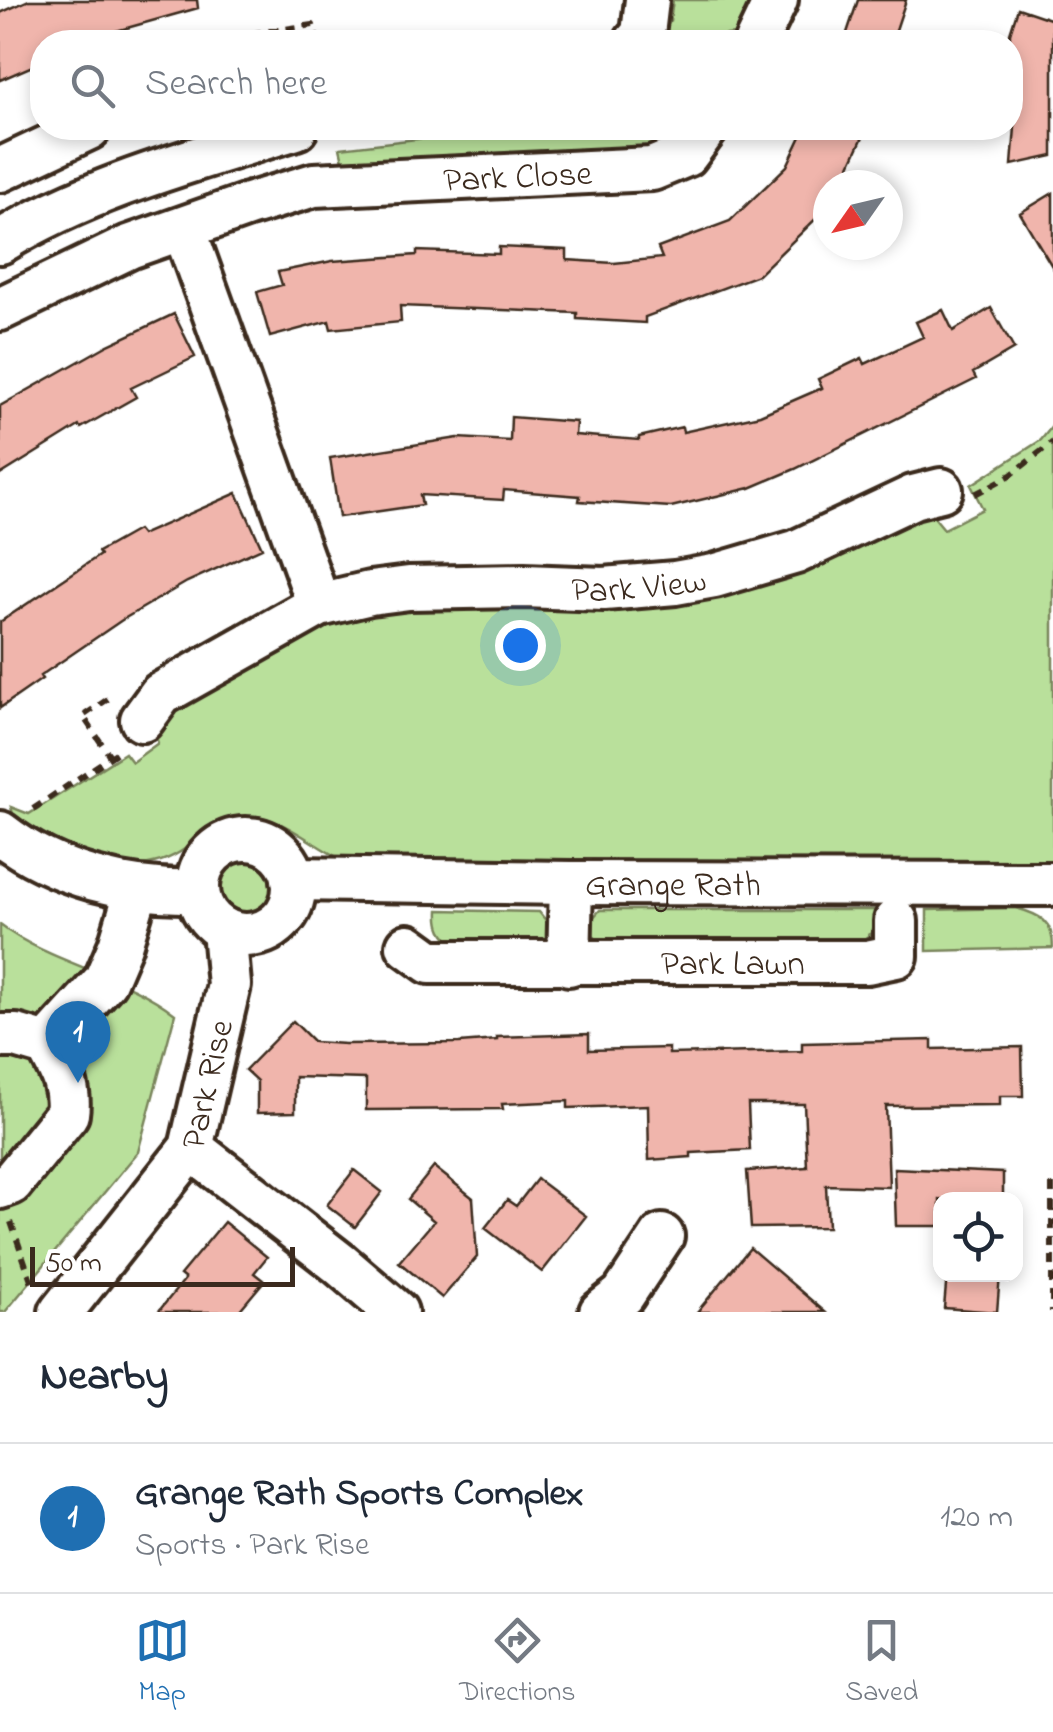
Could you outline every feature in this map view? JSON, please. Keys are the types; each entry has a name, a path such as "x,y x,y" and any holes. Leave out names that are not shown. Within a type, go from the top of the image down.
{"street":[{"path":"644,30 648,0"},
{"path":"762,30 776,0"},
{"path":"0,170 64,140"},
{"path":"4,230 182,163 258,140"},
{"path":"301,140 314,186"},
{"name":"Park Close","path":"0,309 128,247 314,186 652,168 686,154 697,140"},
{"path":"184,228 320,605"},
{"name":"Park View","path":"131,706 160,694 320,605 410,588 524,586 604,590 675,583 796,552 913,497 955,493"},
{"path":"14,823 34,856 66,871 137,888 198,891"},
{"path":"248,839 278,851 294,879 289,909 268,930 254,935 224,930 211,920 198,891 206,860 232,841 248,839"},
{"name":"Grange Rath","path":"294,879 1053,884"},
{"path":"568,964 571,883"},
{"path":"47,1045 105,981 137,888"},
{"name":"Park Rise","path":"48,1301 192,1148 229,985 224,930"},
{"name":"Park Lawn","path":"408,946 430,962 867,962 896,938"},
{"path":"0,1036 16,1036 47,1045 66,1082 67,1114 3,1196"},
{"path":"192,1148 396,1312"},
{"path":"601,1312 623,1295 662,1236"}],"path":[{"path":"280,30 314,25 315,30"},
{"path":"955,493 1011,475 1053,442"},
{"path":"14,823 128,745 131,706 83,716 110,756"},
{"path":"1052,1184 1052,1312"},
{"path":"3,1196 48,1301"}],"green space":[{"path":"673,0 757,0 743,30 666,30"},
{"path":"408,140 663,140 659,149 344,165 340,148"},
{"path":"1053,425 1053,865 349,863 277,822 253,816 225,822 165,860 121,865 77,852 15,820 11,807 29,814 125,753 132,762 158,743 156,721 234,666 334,621 382,608 559,603 924,515 934,517 944,529 983,509 971,485 1041,440"},
{"path":"247,860 267,868 275,888 267,908 247,916 227,908 219,888 227,868"},
{"path":"1016,908 1044,920 1051,931 1053,948 927,951 927,910"},
{"path":"439,910 539,912 553,935 543,945 456,945 442,930"},
{"path":"600,910 876,910 871,933 862,942 598,941 590,931 592,919"},
{"path":"0,925 42,950 134,989 175,1014 138,1152 5,1312 0,1312"}],"building":[{"path":"29,0 197,0 198,8 120,30 30,30 30,67 0,80 0,13"},
{"path":"858,0 906,0 896,30 848,30"},
{"path":"1018,8 1053,20 1053,156 1012,165 1014,140 1023,140 1023,30 1011,30"},
{"path":"799,140 862,140 848,170 813,170 813,222 758,275 645,317 645,323 577,319 577,313 400,306 401,322 331,329 329,321 270,337 257,292 282,285 278,272 332,261 417,255 417,251 499,254 499,247 567,250 567,260 614,263 662,258 658,248 730,221 787,166"},
{"path":"1053,193 1053,268 1020,213"},
{"path":"991,308 1014,349 973,373 976,379 750,488 671,507 579,501 580,496 504,490 503,500 420,495 422,505 339,517 330,458 458,438 510,441 511,417 576,422 575,435 639,440 682,427 683,432 760,415 822,388 818,379 862,358 865,364 923,337 916,322 943,310 953,331"},
{"path":"174,314 195,357 131,388 136,397 79,426 0,475 0,406 108,345"},
{"path":"237,493 262,548 187,582 122,620 0,708 0,622 100,555 98,552 137,530 141,535"},
{"path":"293,1021 314,1042 345,1044 459,1043 497,1037 589,1034 589,1050 669,1048 669,1054 802,1051 802,1043 932,1040 932,1049 1022,1047 1023,1096 1000,1096 1000,1105 886,1106 889,1187 826,1185 828,1227 751,1228 747,1171 807,1167 804,1104 748,1104 750,1150 649,1160 648,1105 568,1108 568,1101 502,1104 503,1109 366,1110 366,1079 295,1077 295,1112 257,1113 257,1081 245,1070"},
{"path":"434,1167 473,1198 477,1257 442,1298 399,1262 434,1221 408,1199"},
{"path":"894,1168 1003,1173 1003,1192 933,1192 933,1226 896,1226"},
{"path":"354,1170 382,1192 355,1227 327,1205"},
{"path":"537,1179 586,1216 542,1272 485,1228 507,1200 516,1206"},
{"path":"224,1222 267,1257 254,1273 264,1281 238,1312 158,1312 185,1279 180,1275"},
{"path":"750,1248 825,1312 697,1312"},
{"path":"946,1282 999,1282 997,1312 944,1308"}],"place":[{"name":"Grange Rath Sports Complex","path":"78,1083"}]}
